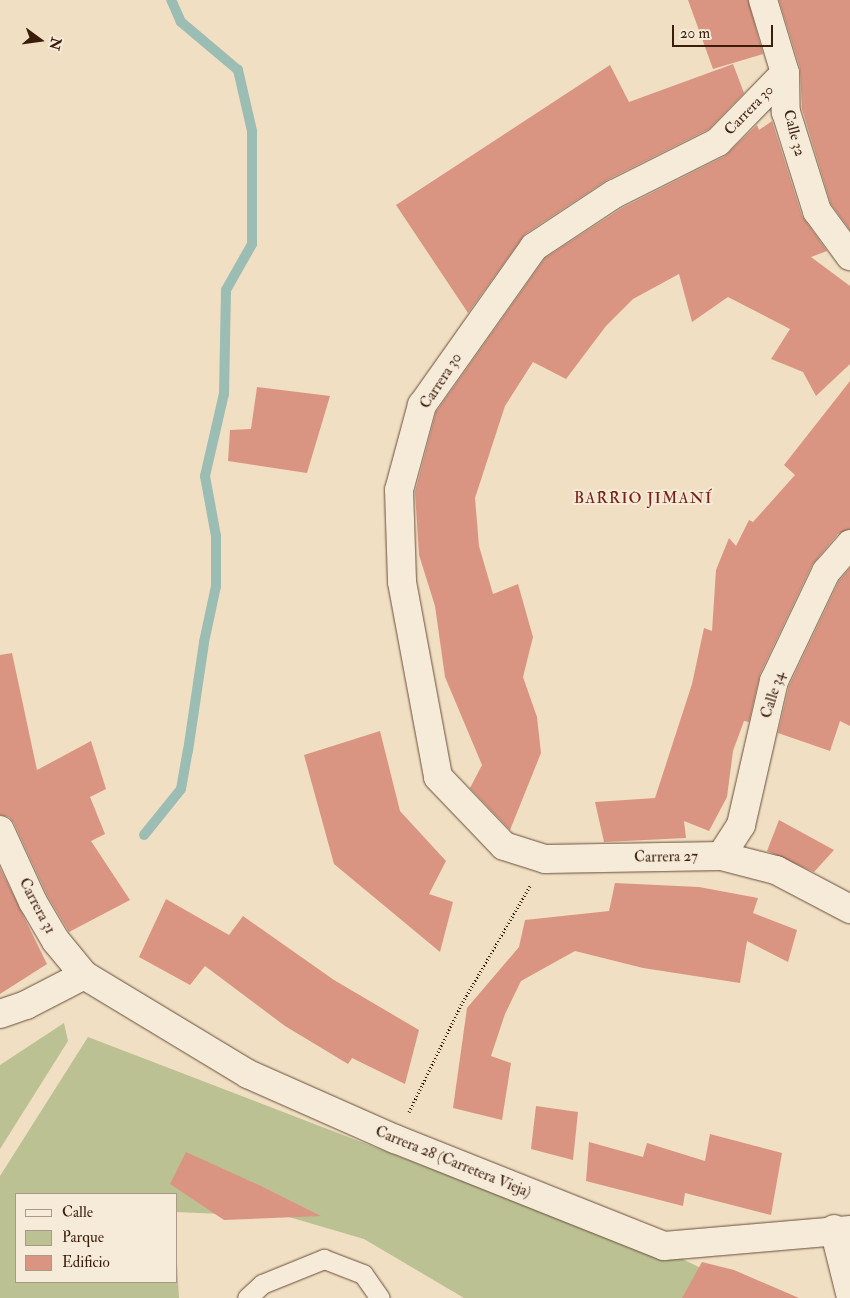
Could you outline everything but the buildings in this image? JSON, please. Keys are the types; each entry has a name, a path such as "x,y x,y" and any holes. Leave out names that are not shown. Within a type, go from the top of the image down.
{"street":[{"name":"Calle 32","path":"763,0 785,73 786,112 817,211 850,256"},
{"name":"Carrera 30","path":"481,824 438,777 402,582 399,490 422,405 534,247 614,194 718,142 785,73"},
{"name":"Calle 34","path":"721,856 741,825 774,681 826,572 850,544"},
{"name":"Carrera 27","path":"481,824 504,846 545,859 721,856 776,870 850,909"},
{"name":"Carrera 31","path":"0,830 33,902 56,941 84,975"},
{"path":"0,1014 26,1005 84,975"},
{"name":"Carrera 28 (Carretera Vieja)","path":"84,975 248,1074 396,1139 664,1246 842,1229"},
{"path":"842,1229 850,1293"}],"lane":[{"path":"247,1298 262,1284 324,1259 363,1274 380,1298"}],"path":[{"path":"396,1139 461,1004 545,859"}],"green space":[{"path":"64,1023 68,1041 0,1149 0,1065"},
{"path":"88,1037 429,1168 533,1197 664,1250 762,1298 464,1298 364,1239 289,1217 178,1212 178,1193 15,1193 15,1283 178,1283 178,1280 179,1298 0,1298 0,1176"}],"waterway":[{"path":"144,835 181,789 188,751 204,642 216,586 216,536 205,476 224,394 226,290 252,244 252,131 238,70 181,22 171,0"}],"district":[{"name":"BARRIO JIMANÍ","path":"643,498"}]}
